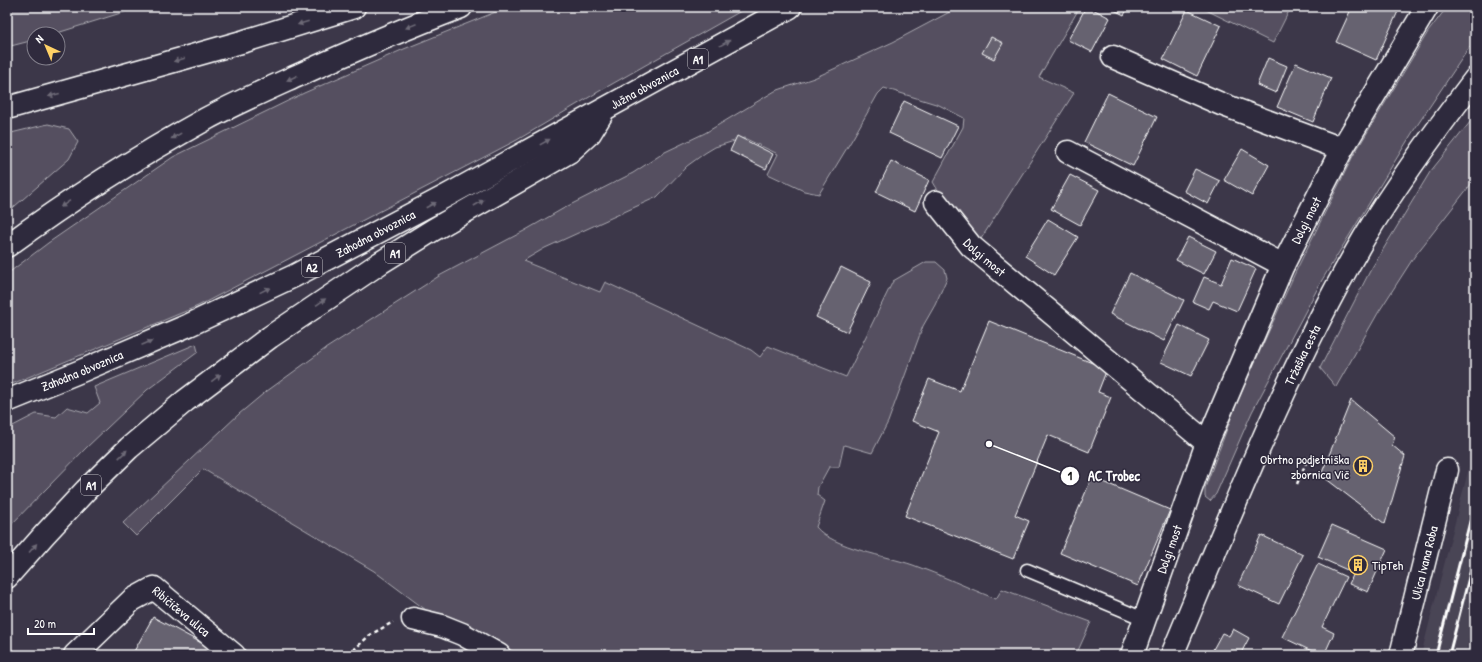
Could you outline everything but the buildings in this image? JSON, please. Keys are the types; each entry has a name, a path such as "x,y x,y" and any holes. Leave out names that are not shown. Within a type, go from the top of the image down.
{"main road":[{"path":"7,108 245,41 354,7"},
{"path":"7,246 100,181 208,118 334,59 461,7"},
{"name":"Južna obvoznica","path":"605,109 790,7"},
{"name":"Dolgi most","path":"1132,655 1207,443 1283,264 1342,149 1427,7"},
{"path":"1113,57 1221,104 1342,149"},
{"name":"Tržaška cesta","path":"1172,655 1271,422 1297,365 1329,303 1376,220 1428,142 1475,79"},
{"name":"Zahodna obvoznica","path":"7,401 189,326 287,280 398,223 605,109"},
{"name":"A1","path":"7,577 86,490 129,448 185,401 270,337 380,263 476,204 569,152 590,133 605,109"},
{"path":"1068,152 1283,264"},
{"name":"Dolgi most","path":"936,202 971,246 1207,443"},
{"name":"Ulica Ivana Roba","path":"1401,655 1446,470"},
{"name":"Ribičičeva ulica","path":"75,655 132,600 154,588 234,655"},
{"path":"413,619 442,626 462,634 499,655"}],"lane":[{"path":"1027,570 1144,619"}],"path":[{"path":"1297,484 1308,458 1314,462"},
{"path":"348,655 370,635 393,622 413,619"}],"shaded area":[{"path":"7,7 140,7 66,30 66,26 26,26 26,42 7,47"},
{"path":"508,7 748,7 517,140 198,306 7,386 7,274 48,243 173,157 304,93 404,49"},
{"path":"959,7 1080,7 1039,77 1074,93 979,242 945,202 933,182 963,127 964,118 939,105 884,88 878,94 819,194 804,191 768,174 778,154 744,138 715,147 705,153 687,166 657,197 545,248 523,261 600,292 605,282 751,350 760,357 768,346 846,377 893,281 926,262 936,262 945,270 947,278 935,305 923,326 888,422 872,453 844,445 839,467 829,467 818,487 817,495 825,501 816,527 835,541 847,546 913,565 996,599 1002,589 1091,622 1076,655 520,655 468,626 430,613 374,571 203,469 136,536 123,523 239,414 263,394 325,349 439,276 566,207 633,173 665,152 705,133 775,91 814,78 893,42"},
{"path":"1200,7 1291,7 1273,43"},
{"path":"1447,7 1475,7 1475,39 1414,130 1322,280 1252,412 1216,494 1210,501 1205,497 1205,488 1237,402 1295,273 1353,156 1428,32"},
{"path":"1475,116 1475,179 1414,257 1378,313 1336,387 1320,368 1370,271 1430,172"},
{"path":"48,124 69,129 78,142 69,159 7,213 7,134"},
{"path":"196,344 198,352 147,390 86,448 7,529 7,429 36,414 56,417 67,407 88,413 100,403 94,387"},
{"path":"1475,444 1475,617 1465,655 1421,655"}],"railway":[{"path":"1436,655 1475,502"},
{"path":"1449,655 1475,554"}],"place":[{"name":"AC Trobec","path":"989,444"},
{"name":"Obrtno podjetniška zbornica Vič","path":"1363,466"},
{"name":"TipTeh","path":"1358,565"}]}
